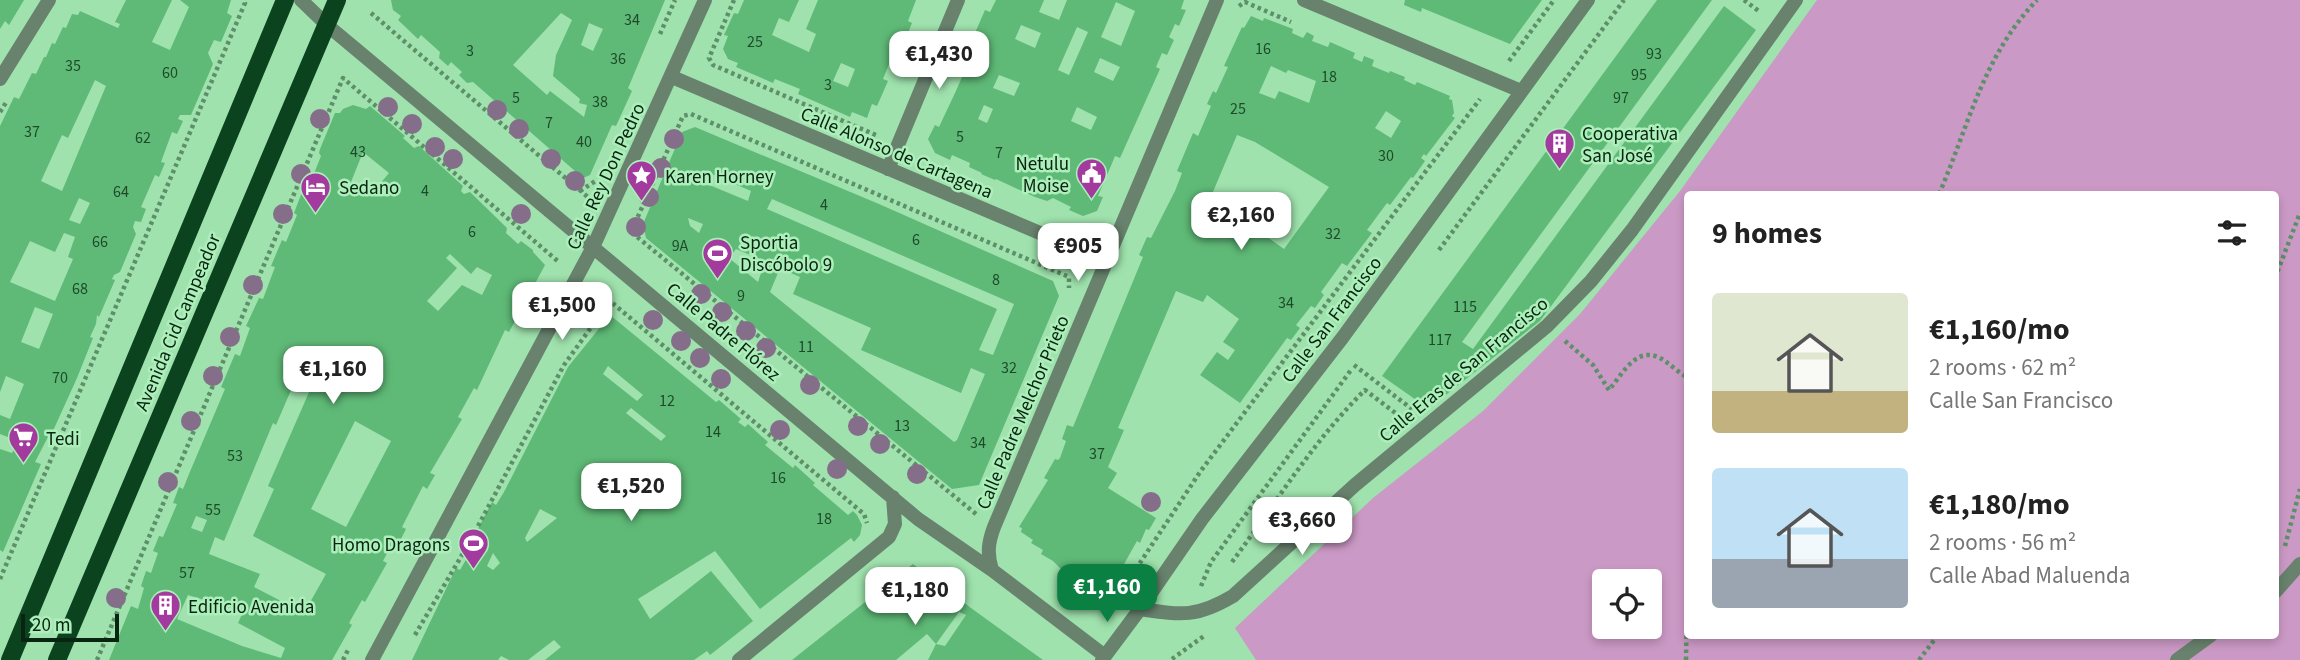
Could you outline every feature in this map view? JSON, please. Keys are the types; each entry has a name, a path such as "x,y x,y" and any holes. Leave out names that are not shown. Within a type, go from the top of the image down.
{"main road":[{"name":"Avenida Cid Campeador","path":"10,660 285,0"},
{"name":"Avenida Cid Campeador","path":"57,660 337,0"}],"street":[{"path":"0,79 50,0"},
{"name":"Calle Padre Flórez","path":"301,0 327,25 918,519 992,570 1103,658"},
{"name":"Calle Padre Flórez","path":"315,0 327,25"},
{"name":"Calle Rey Don Pedro","path":"372,660 593,247 705,0"},
{"path":"888,169 958,0"},
{"name":"Calle Padre Melchor Prieto","path":"992,570 988,549 994,527 1217,0"},
{"path":"1304,0 1521,91"},
{"name":"Calle San Francisco","path":"1103,658 1202,519 1343,337 1588,0"},
{"name":"Calle Eras de San Francisco","path":"1140,609 1189,615 1233,597 1355,485 1548,326 1591,281 1632,230 1796,0"},
{"name":"Calle Alonso de Cartagena","path":"672,77 1106,261"},
{"path":"739,660 889,537 895,524 896,512 892,497"},
{"path":"2279,588 2300,564"},
{"path":"2177,660 2206,639"}],"path":[{"path":"0,579 241,13 244,0"},
{"path":"734,0 709,58 713,65 878,136"},
{"path":"1510,59 1554,0"},
{"path":"1437,253 1624,0"},
{"path":"1940,191 1992,61 2010,33 2037,0"},
{"path":"1239,8 1245,2 1294,23"},
{"path":"371,13 593,202"},
{"path":"97,660 343,78 558,259"},
{"path":"333,82 341,86"},
{"path":"1130,578 1200,472 1480,100 1467,95"},
{"path":"977,515 631,232 683,116 691,114 1069,277 1069,293"},
{"path":"2279,268 2300,213"},
{"path":"414,636 469,542 564,365 610,301 864,514 867,530"},
{"path":"1548,326 1593,365 1609,390 1630,362 1638,356 1650,355 1662,359 1684,375"},
{"path":"1199,591 1211,562 1363,354"},
{"path":"1354,365 1417,412"},
{"path":"1224,573 1312,454 1365,390 1407,422"},
{"path":"2284,548 2300,489"},
{"path":"967,519 977,515 982,503"},
{"path":"1686,639 1686,660"},
{"path":"1919,660 1935,639"}],"shaded area":[{"path":"1817,0 2300,0 2300,660 1256,660 1235,628 1373,498 1483,411 1580,314 1680,191"}],"building":[{"path":"0,0 24,0 9,25 5,21 0,29"},
{"path":"126,0 172,0 152,42 170,50 189,7 180,0 231,0 227,13 232,16 221,42 214,40 208,53 213,64 191,115 180,115 178,119 183,121 177,134 172,132 161,162 165,163 159,177 155,175 141,207 146,209 141,222 135,221 133,227 136,234 120,272 112,279 115,280 99,317 97,315 90,337 93,338 77,378 52,433 35,462 41,464 3,552 0,550 0,449 12,453 18,441 0,434 0,415 10,419 24,384 6,376 0,392 0,126 14,97 19,99 32,73 36,74 52,43 55,44 72,14 78,15 80,11 118,28 120,24 115,22","holes":["95,80 106,86 62,191 41,181 62,135 68,138","79,198 90,203 80,224 69,220","64,233 75,237 68,257 73,259 55,301 10,282 30,241 55,252","35,307 53,314 39,349 21,342"]},
{"path":"391,0 665,0 628,88 632,91 616,126 612,125 590,175 583,178 473,82 467,83 459,75 462,72 451,62 448,66 439,58 440,52 421,35 418,39 398,20 401,16 393,10","holes":["561,13 572,20 556,55 553,76 580,99 579,103 587,105 584,117 550,91 547,95 513,65","589,23 603,29 593,51 581,45"]},
{"path":"744,0 799,0 789,22 779,18 772,35 809,52 816,34 806,29 818,0 916,0 908,21 912,23 901,50 896,47 883,79 888,81 877,106 872,104 867,118 852,112 850,117 798,94 800,89 775,79 773,83 736,67 738,63 728,59 723,49 728,36 724,35 734,13 738,14","holes":["841,63 855,69 848,87 833,81"]},
{"path":"996,0 1044,0 1039,12 1059,20 1067,0 1184,0 1181,9 1186,10 1179,26 1175,24 1169,37 1174,40 1167,55 1162,53 1156,67 1160,69 1120,158 1115,156 1098,196 1103,197 1097,211 1083,216 1053,198 1047,201 1035,197 981,174 969,167 970,163 952,155 950,160 935,153 928,139 935,125 939,127 963,75 958,72 985,10 990,12","holes":["1116,2 1135,11 1121,46 1101,37","1021,25 1041,33 1035,48 1015,39","1077,27 1088,32 1069,75 1058,70","1100,58 1120,67 1113,81 1094,72","999,75 1020,83 1014,96 993,88","984,105 993,109 987,123 978,119","1077,107 1097,117 1091,130 1071,121"]},
{"path":"1405,0 1542,0 1510,44 1422,8 1421,12 1404,5"},
{"path":"1657,0 1712,0 1462,342 1473,349 1724,6 1756,30 1540,321 1429,408 1382,376"},
{"path":"1251,16 1263,21 1264,18 1293,29 1292,33 1303,38 1307,32 1314,36 1312,41 1328,47 1330,42 1355,53 1353,58 1362,62 1364,56 1374,60 1372,66 1405,77 1404,80 1415,85 1417,82 1450,96 1454,113 1452,116 1455,118 1426,156 1424,154 1421,158 1425,161 1413,178 1411,177 1390,205 1387,203 1367,230 1372,233 1347,266 1342,263 1321,292 1324,295 1315,308 1311,306 1296,325 1300,328 1291,340 1287,338 1240,403 1200,375 1217,352 1228,360 1235,350 1223,342 1239,319 1207,295 1203,302 1176,291 1118,428 1124,430 1108,467 1117,473 1108,488 1156,518 1149,530 1146,529 1140,543 1137,541 1119,573 1115,570 1107,587 1103,585 1096,603 1092,600 1091,603 1077,592 1079,587 1064,579 1067,575 1041,554 1043,550 1031,543 1033,540 1021,532 1022,528 1019,527 1048,480 1044,478 1055,459 1060,458 1066,441 1062,439 1067,425 1073,427 1143,257 1139,255 1147,237 1151,238 1175,191 1182,173 1177,171 1193,133 1198,136 1211,106 1207,104 1213,91 1216,93 1228,67 1224,66 1242,27 1244,28","holes":["1271,66 1316,81 1309,103 1279,91 1275,99 1259,93","1386,111 1401,121 1391,138 1375,128","1237,135 1255,142 1329,187 1284,249 1249,224 1246,229 1220,219 1222,213 1207,206"]},
{"path":"353,105 366,109 370,106 405,136 403,138 414,148 419,146 463,186 461,191 464,194 470,192 507,228 506,233 518,244 521,241 533,250 545,265 509,332 505,330 477,390 474,388 458,417 462,419 430,473 435,475 427,489 423,486 402,527 406,529 399,543 394,540 383,561 387,563 365,602 362,600 349,623 352,625 332,660 109,660 131,606 138,609 146,571 151,573 158,553 153,551 159,536 163,537 177,504 173,503 179,487 183,489 225,389 221,387 235,354 240,356 250,328 246,326 259,298 263,299 275,267 271,266 282,240 286,242 297,215 294,213 307,179 311,181 321,156 320,149 335,113 340,113","holes":["363,152 389,173 374,191 351,182","450,254 471,274 477,267 492,275 482,295 462,285 438,311 427,301 457,268 446,258","301,367 317,374 268,486 274,489 253,536 326,574 304,613 254,587 260,574 209,554 215,537 224,541 273,423 276,425","355,421 391,441 346,527 311,509","196,516 207,520 202,532 191,528","188,595 243,612 238,623 285,648 281,658 242,646 177,619"]},
{"path":"695,127 1053,281 1059,296 979,485 952,489 646,238 643,224 682,132","holes":["707,172 751,191 748,201 702,182","772,199 1014,304 993,355 979,350 997,309 767,209","688,218 703,224 699,233 690,226","736,249 765,261 758,282 729,258","780,268 800,277 793,294 871,328 861,350 961,393 971,368 985,374 954,442 770,292"]},
{"path":"610,315 716,402 719,400 741,419 738,422 745,427 748,424 768,442 765,445 793,468 795,465 815,483 813,485 848,515 853,511 862,525 860,535 854,542 851,538 760,609 715,551 638,599 650,619 711,571 753,621 710,655 707,651 694,660 545,660 561,647 554,640 528,660 509,660 501,656 498,660 412,660 456,568 460,570 475,544 471,542 492,502 496,505 504,492 568,367","holes":["608,366 643,395 637,401 603,374","631,408 666,436 661,441 626,413","540,509 557,518 527,542 525,538","493,553 500,563 493,570 487,566"]},
{"path":"913,564 1043,660 928,660 936,644 927,634 896,660 792,660","holes":["959,612 966,615 945,646 936,644"]}],"place":[{"name":"Cooperativa San José","path":"1559,171"},
{"name":"Netulu Moise","path":"1092,201"},
{"name":"Karen Horney","path":"642,203"},
{"name":"Sedano","path":"316,214"},
{"name":"Sportia Discóbolo 9","path":"717,280"},
{"name":"Tedi","path":"23,465"},
{"name":"Homo Dragons","path":"473,571"},
{"name":"Edificio Avenida","path":"165,633"}]}
